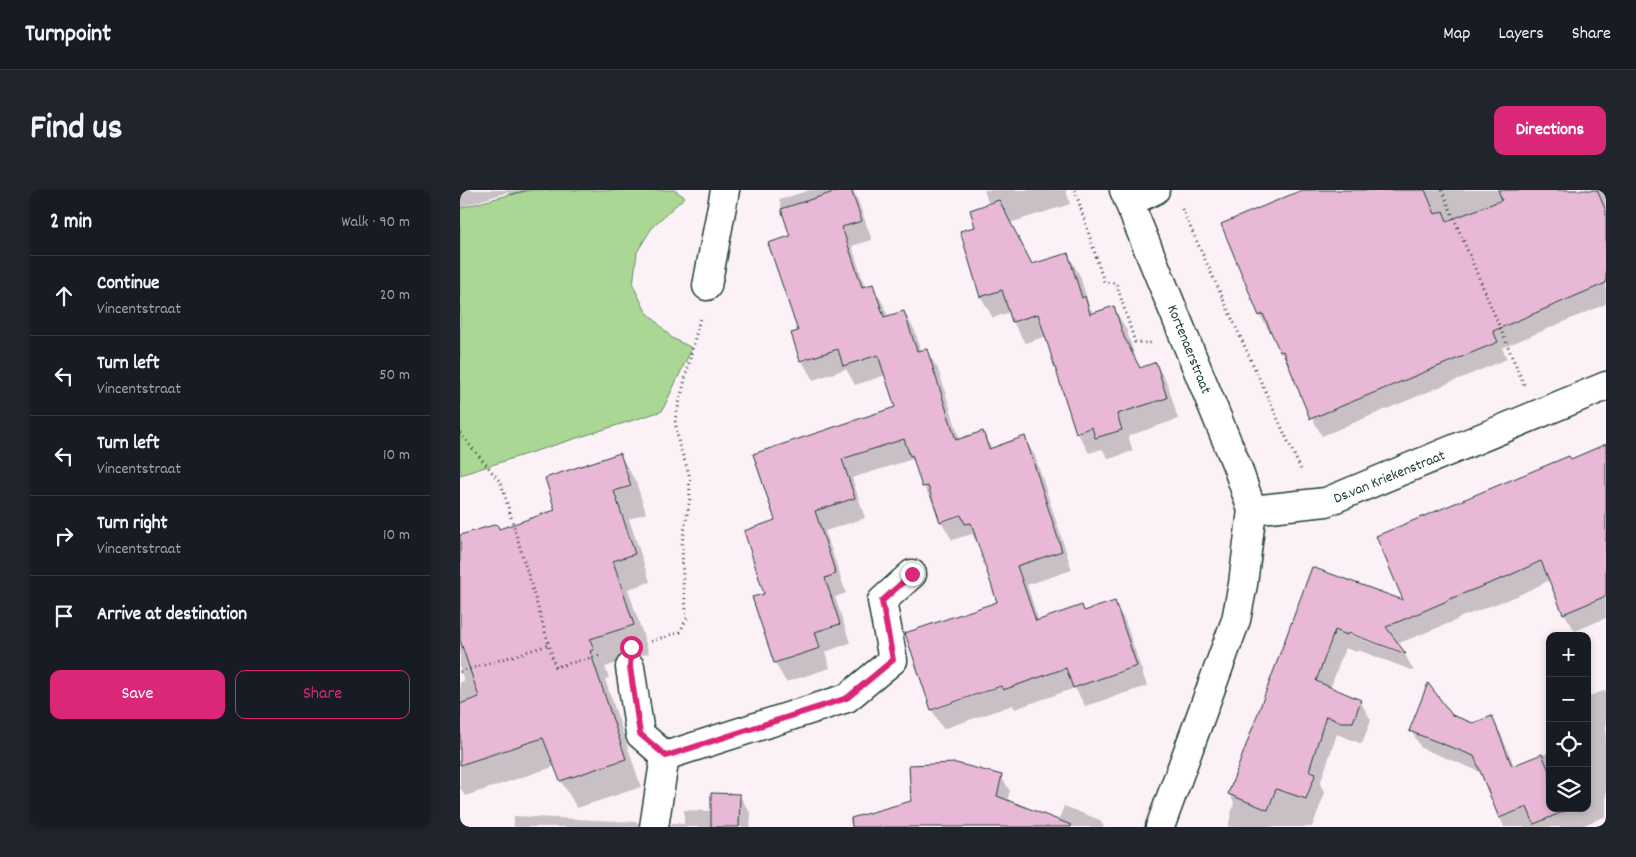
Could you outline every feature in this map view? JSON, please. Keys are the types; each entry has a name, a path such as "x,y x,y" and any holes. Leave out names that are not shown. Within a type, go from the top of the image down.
{"street":[{"path":"707,286 725,190"},
{"path":"1127,196 1155,190"},
{"name":"Kortenaerstraat","path":"1127,196 1237,466 1252,510"},
{"name":"Ds.van Kriekenstraat","path":"1252,510 1326,502 1606,386"},
{"path":"1160,827 1236,620 1252,510"},
{"path":"666,756 847,698 893,660 882,601 912,574"},
{"path":"630,657 640,734 666,756"},
{"path":"654,827 666,756"}],"path":[{"path":"1075,190 1104,282 1116,283 1135,342 1189,346"},
{"path":"1442,190 1536,415"},
{"path":"1182,208 1292,448 1315,503"},
{"path":"460,433 501,483 555,667 630,657 680,632 687,618 683,583 682,543 690,498 689,473 679,444 675,420 707,286"},
{"path":"460,672 548,645"}],"green space":[{"path":"527,190 674,190 685,197 653,226 637,252 633,285 645,310 672,338 692,348 662,411 460,475 460,208"}],"building":[{"path":"840,190 851,190 862,221 842,227 862,287 873,284 884,317 904,311 917,351 927,349 956,440 983,431 989,449 1025,436 1062,551 1017,566 1036,621 1082,605 1084,611 1115,601 1137,666 1073,688 1066,668 1003,690 1001,686 931,710 905,633 997,602 971,523 965,524 961,515 940,522 928,486 922,487 912,455 910,456 904,439 842,459 855,498 815,511 836,574 825,578 840,624 815,632 820,648 774,663 752,597 764,594 744,531 775,520 753,454 895,407 878,355 843,366 838,349 800,361 791,333 798,331 768,243 790,236 781,209"},
{"path":"1302,190 1425,190 1435,214 1443,211 1447,221 1502,200 1498,190 1597,190 1606,211 1606,283 1493,331 1498,342 1310,419 1283,351 1280,352 1263,314 1259,316 1221,224"},
{"path":"999,200 1032,264 1068,253 1082,298 1085,296 1090,314 1114,306 1124,337 1140,368 1156,362 1167,398 1117,414 1122,430 1095,438 1092,427 1076,433 1038,314 1012,322 1002,290 980,297 960,231 975,227 970,210"},
{"path":"1606,444 1606,596 1563,614 1541,561 1386,627 1406,654 1335,630 1316,681 1361,700 1353,722 1341,722 1326,716 1309,771 1316,773 1306,799 1276,789 1268,810 1228,794 1312,567 1403,600 1376,536 1569,456 1571,459"},
{"path":"620,453 631,486 614,491 635,554 613,561 634,625 590,639 594,650 590,651 626,759 560,781 543,738 460,765 460,704 479,697 460,640 460,535 497,524 499,529 555,510 545,478"},
{"path":"1428,683 1452,715 1473,723 1492,716 1512,766 1542,754 1546,764 1546,812 1563,812 1534,824 1527,807 1499,818 1474,756 1409,731"},
{"path":"956,763 1002,775 997,796 1071,825 1071,827 852,827 851,818 911,801 909,765"},
{"path":"711,793 740,794 739,827 711,827"}],"route":[{"path":"631,647 630,667 640,734 666,756 847,698 893,660 882,601 912,574"}]}
